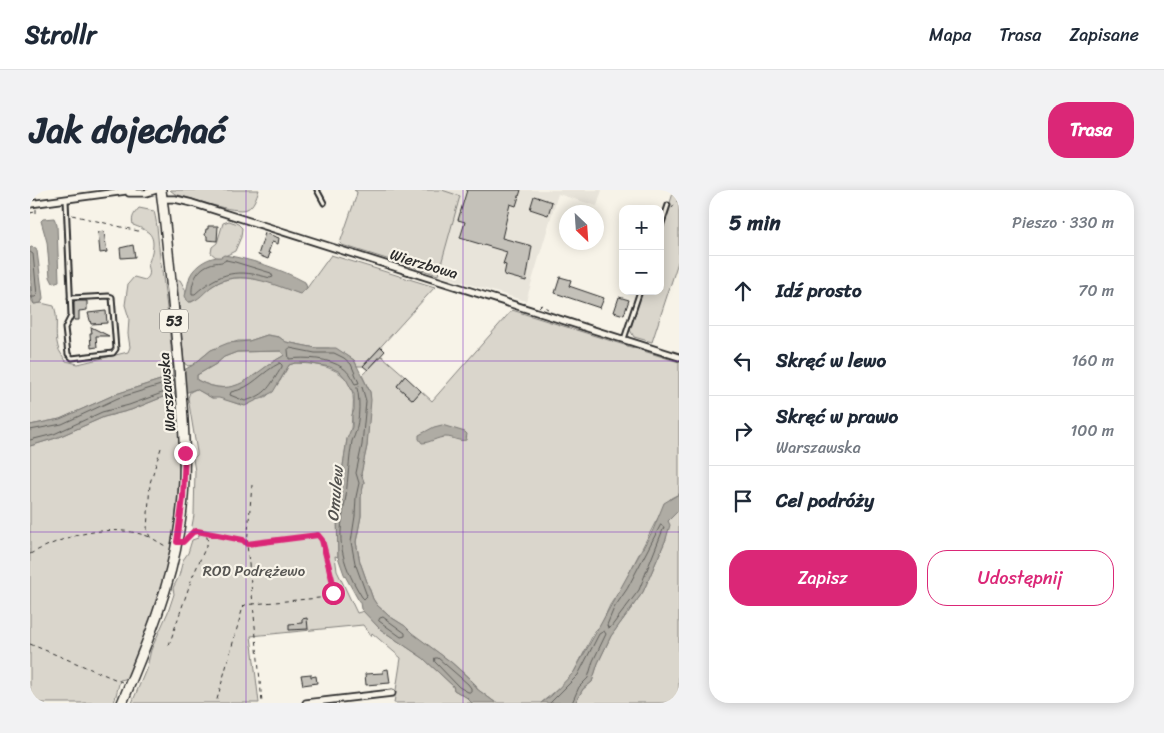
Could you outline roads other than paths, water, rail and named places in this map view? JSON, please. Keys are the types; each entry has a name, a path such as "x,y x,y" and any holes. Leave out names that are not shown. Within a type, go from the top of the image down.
{"main road":[{"name":"Warszawska","path":"122,703 161,602 175,552 185,476 182,402 161,195"}],"street":[{"path":"122,192 133,190"},
{"path":"30,204 66,200 100,193 146,193 156,190"},
{"name":"Wierzbowa","path":"161,195 192,203 679,357"},
{"path":"306,703 392,693"}],"lane":[{"path":"317,190 324,203"},
{"path":"66,200 66,214 70,298 71,316 65,328 69,356 72,358 113,352 116,349 112,297 70,298"},
{"path":"664,217 668,205"},
{"path":"624,340 639,295"}],"water":[{"path":"54,218 57,225 59,281 53,283 50,277 47,242 41,221"},
{"path":"31,247 36,248 37,251 43,298 41,303 34,304 30,277"},
{"path":"224,255 245,259 276,269 305,282 307,288 300,294 257,280 235,278 224,280 214,285 199,298 188,302 185,296 189,278 195,268 203,262"},
{"path":"267,335 279,337 286,342 316,348 336,348 354,360 370,392 371,400 367,446 361,474 364,482 361,497 361,516 356,542 360,562 373,599 389,616 405,626 451,662 472,681 477,689 496,703 472,703 454,690 453,686 423,658 380,629 361,609 360,603 344,574 338,557 337,512 347,439 352,427 354,394 340,372 330,367 295,363 289,365 273,392 245,406 219,398 212,398 196,389 174,397 163,397 131,410 104,417 56,438 30,446 30,425 60,419 116,394 173,376 193,365 211,350 228,343 249,341","holes":["281,351 284,355 252,377 233,386 223,388 211,386 197,380 197,375 224,357 237,352"]},
{"path":"442,425 465,432 467,434 466,440 446,437 422,443 419,439 419,435"},
{"path":"679,494 679,510 668,521 670,525 666,539 643,592 611,636 598,663 592,682 583,689 575,703 541,703 551,696 574,672 653,530 664,503"}],"water label":[{"name":"Omulew","path":"335,494"}],"park label":[{"name":"ROD Podrężewo","path":"254,571"}]}
